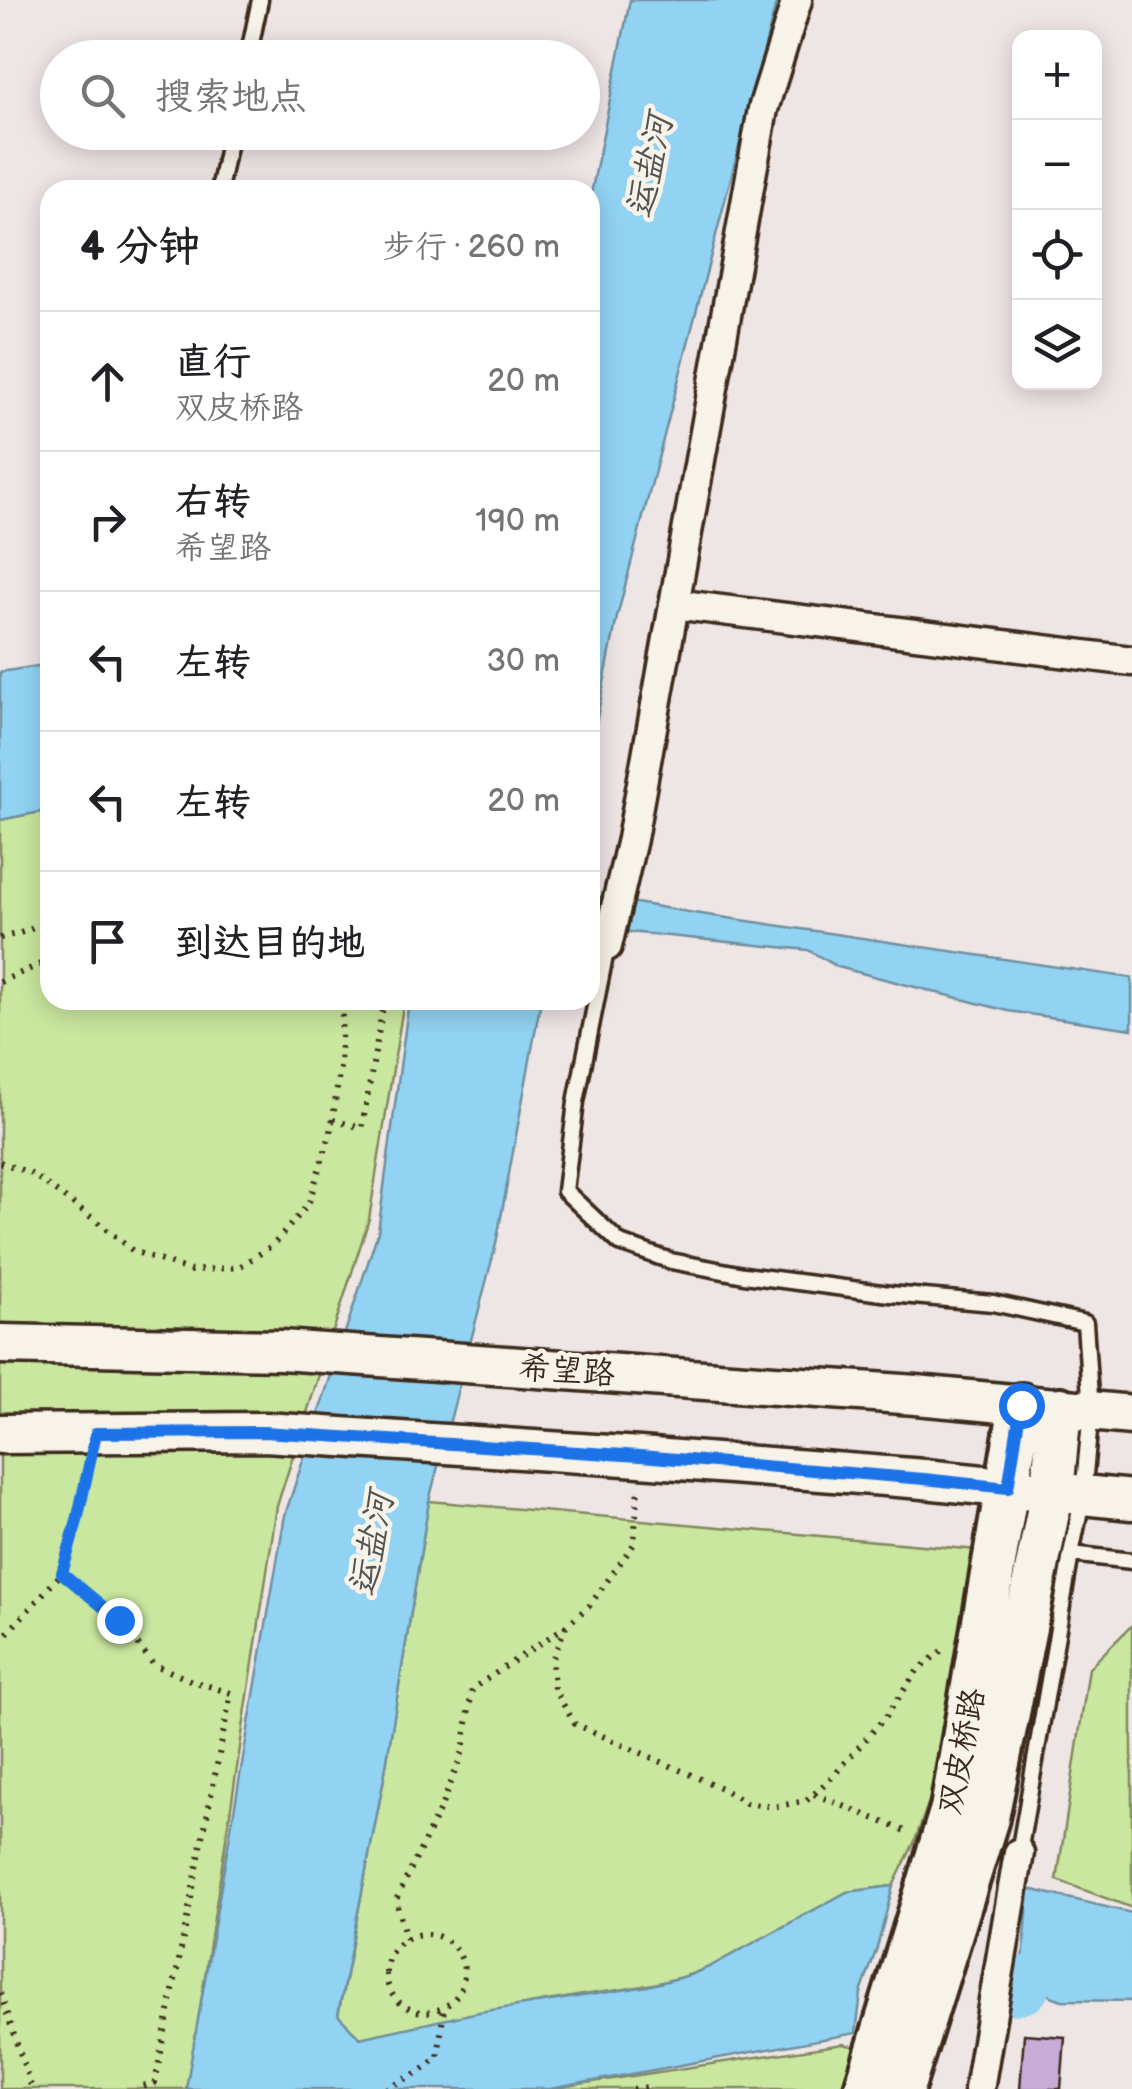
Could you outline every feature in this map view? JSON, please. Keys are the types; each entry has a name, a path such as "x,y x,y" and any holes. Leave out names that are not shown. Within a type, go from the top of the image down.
{"main road":[{"name":"希望路","path":"0,1344 282,1350 916,1395 1132,1415"},
{"name":"双皮桥路","path":"866,2089 952,1809 1008,1488 1057,1408"},
{"name":"双皮桥路","path":"902,2089 987,1818 1068,1494 1057,1408"},
{"path":"0,1434 264,1432 640,1456 1132,1500"}],"street":[{"path":"607,946 632,839 764,109 797,0"},
{"path":"674,604 1132,661"},
{"path":"979,2089 1019,1852"}],"lane":[{"path":"252,40 260,0"},
{"path":"221,180 227,150"},
{"path":"600,981 607,946"},
{"path":"594,1010 576,1102 566,1191 620,1244 670,1261 744,1275 890,1294 993,1302 1085,1323 1057,1408"},
{"path":"1019,1852 1071,1554 1068,1494"},
{"path":"1071,1554 1132,1562"}],"path":[{"path":"0,938 40,926"},
{"path":"0,982 40,964"},
{"path":"0,1162 32,1174 133,1251 191,1271 239,1267 274,1245 308,1205 331,1132 340,1067 340,1010"},
{"path":"332,1120 362,1128 382,1010"},
{"path":"0,1641 62,1573 96,1433"},
{"path":"406,1939 396,1900 442,1807 462,1751 472,1689 566,1626 590,1605 634,1544 640,1456"},
{"path":"62,1573 119,1620 153,1664 230,1693 155,2083 136,2089"},
{"path":"566,1626 552,1660 554,1689 575,1724 746,1802 773,1807 806,1801 814,1794 887,1715 917,1671 954,1642 980,1646"},
{"path":"814,1794 941,1846"},
{"path":"419,1934 433,1935 456,1949 464,1974 462,1988 444,2008 418,2012 405,2007 388,1986 389,1959 406,1939 419,1934"},
{"path":"0,1993 32,2089"},
{"path":"386,2089 438,2058 444,2008"},
{"path":"632,2089 648,2089"}],"green space":[{"path":"40,812 40,1010 402,1010 369,1219 277,1506 186,2089 0,2089 0,820"},
{"path":"429,1501 977,1550 943,1761 915,1841 893,1886 847,1892 711,1967 674,1979 360,2038 338,2016 384,1778"},
{"path":"1132,1625 1132,1908 1057,1880 1089,1668"},
{"path":"843,2044 860,2048 841,2089 547,2089"}],"water":[{"name":"运盐河","path":"630,0 777,0 617,617 600,703 600,180 594,180"},
{"path":"40,666 40,812 0,820 0,672"},
{"path":"600,897 1132,978 1132,1029 1008,1011 838,967 808,950 600,929"},
{"name":"运盐河","path":"408,1010 539,1010 496,1244 429,1501 384,1778 338,2015 360,2038 479,2012 648,1986 711,1966 847,1892 893,1886 861,1993 856,2033 550,2089 186,2089 285,1515 378,1232"},
{"path":"1029,1889 1132,1913 1132,2001 1062,2000 1021,1985"}],"building":[{"path":"1024,2034 1065,2037 1061,2089 1020,2089"}],"waterway":[{"path":"1014,1986 1021,1985"}],"route":[{"path":"119,1620 62,1573 96,1433 264,1432 640,1456 1008,1488 1021,1405"}]}
